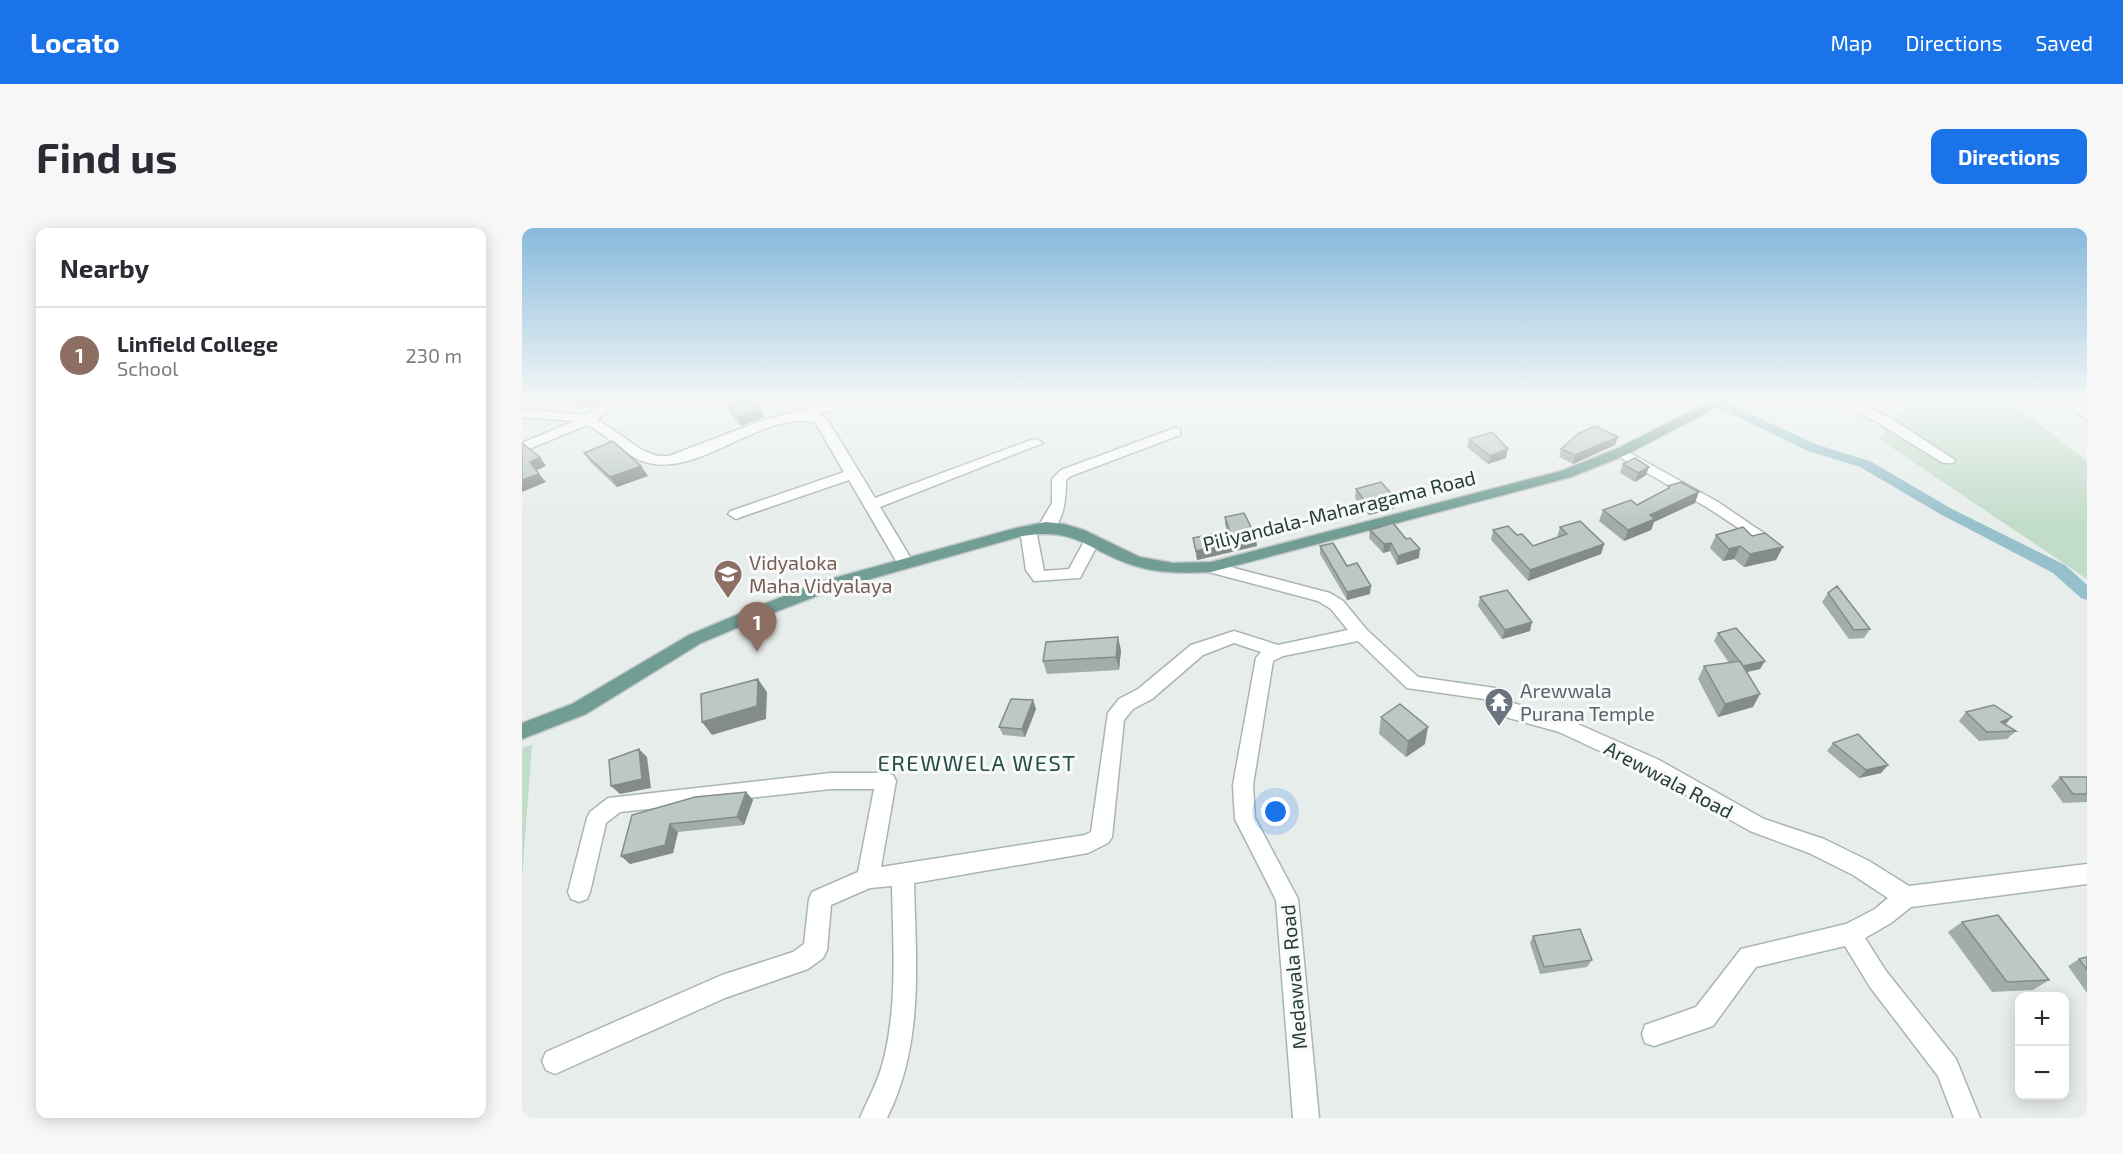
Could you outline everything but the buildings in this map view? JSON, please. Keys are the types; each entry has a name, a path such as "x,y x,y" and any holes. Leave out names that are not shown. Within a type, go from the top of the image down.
{"main road":[{"name":"Piliyandala-Maharagama Road","path":"522,731 579,709 679,648 718,629 829,585 905,562 1028,530 1046,527 1073,530 1136,561 1154,566 1211,567 1566,474 1645,440"}],"street":[{"path":"522,448 542,440"},
{"path":"621,440 641,457 661,461 682,457 731,440"},
{"path":"832,440 905,562"},
{"path":"1046,527 1059,503 1059,479 1066,473 1155,440"},
{"path":"1915,440 1948,460"},
{"path":"871,504 1036,444"},
{"path":"1620,452 1713,505 1757,534"},
{"path":"736,514 851,474"},
{"path":"1028,530 1035,570 1040,578 1074,574 1092,540"},
{"name":"Arewwala Road","path":"1211,567 1324,597 1337,604 1361,634 1413,683 1489,693 1503,707 1516,713 1564,726 1652,766 1757,825 1816,846 1861,868 1906,897"},
{"path":"555,1061 722,987 800,961 815,950 820,899 868,878 903,875 1088,844 1101,837 1115,718 1126,704 1145,694 1197,650 1234,637 1278,651 1361,634"},
{"name":"Medawala Road","path":"1278,651 1265,658 1244,785 1245,819 1287,899 1306,1118"},
{"path":"579,892 597,818 615,804 831,781 886,781 868,878"},
{"path":"1654,1034 1704,1017 1749,957 1850,934 1883,916 1906,897 2087,874"},
{"path":"873,1118 880,1106 903,1035 903,875"},
{"path":"1850,934 1878,979 1947,1068 1967,1118"}],"green space":[{"path":"1880,440 2059,440 2087,461 2087,579"},
{"path":"532,745 522,879 522,748"}],"waterway":[{"path":"1795,440 1813,448 1865,464 1947,512 2059,569 2087,594"}],"place":[{"name":"Vidyaloka Maha Vidyalaya","path":"728,600"},
{"name":"Linfield College","path":"757,652"},
{"name":"Arewwala Purana Temple","path":"1499,728"}],"district":[{"name":"EREWWELA WEST","path":"977,762"}]}
